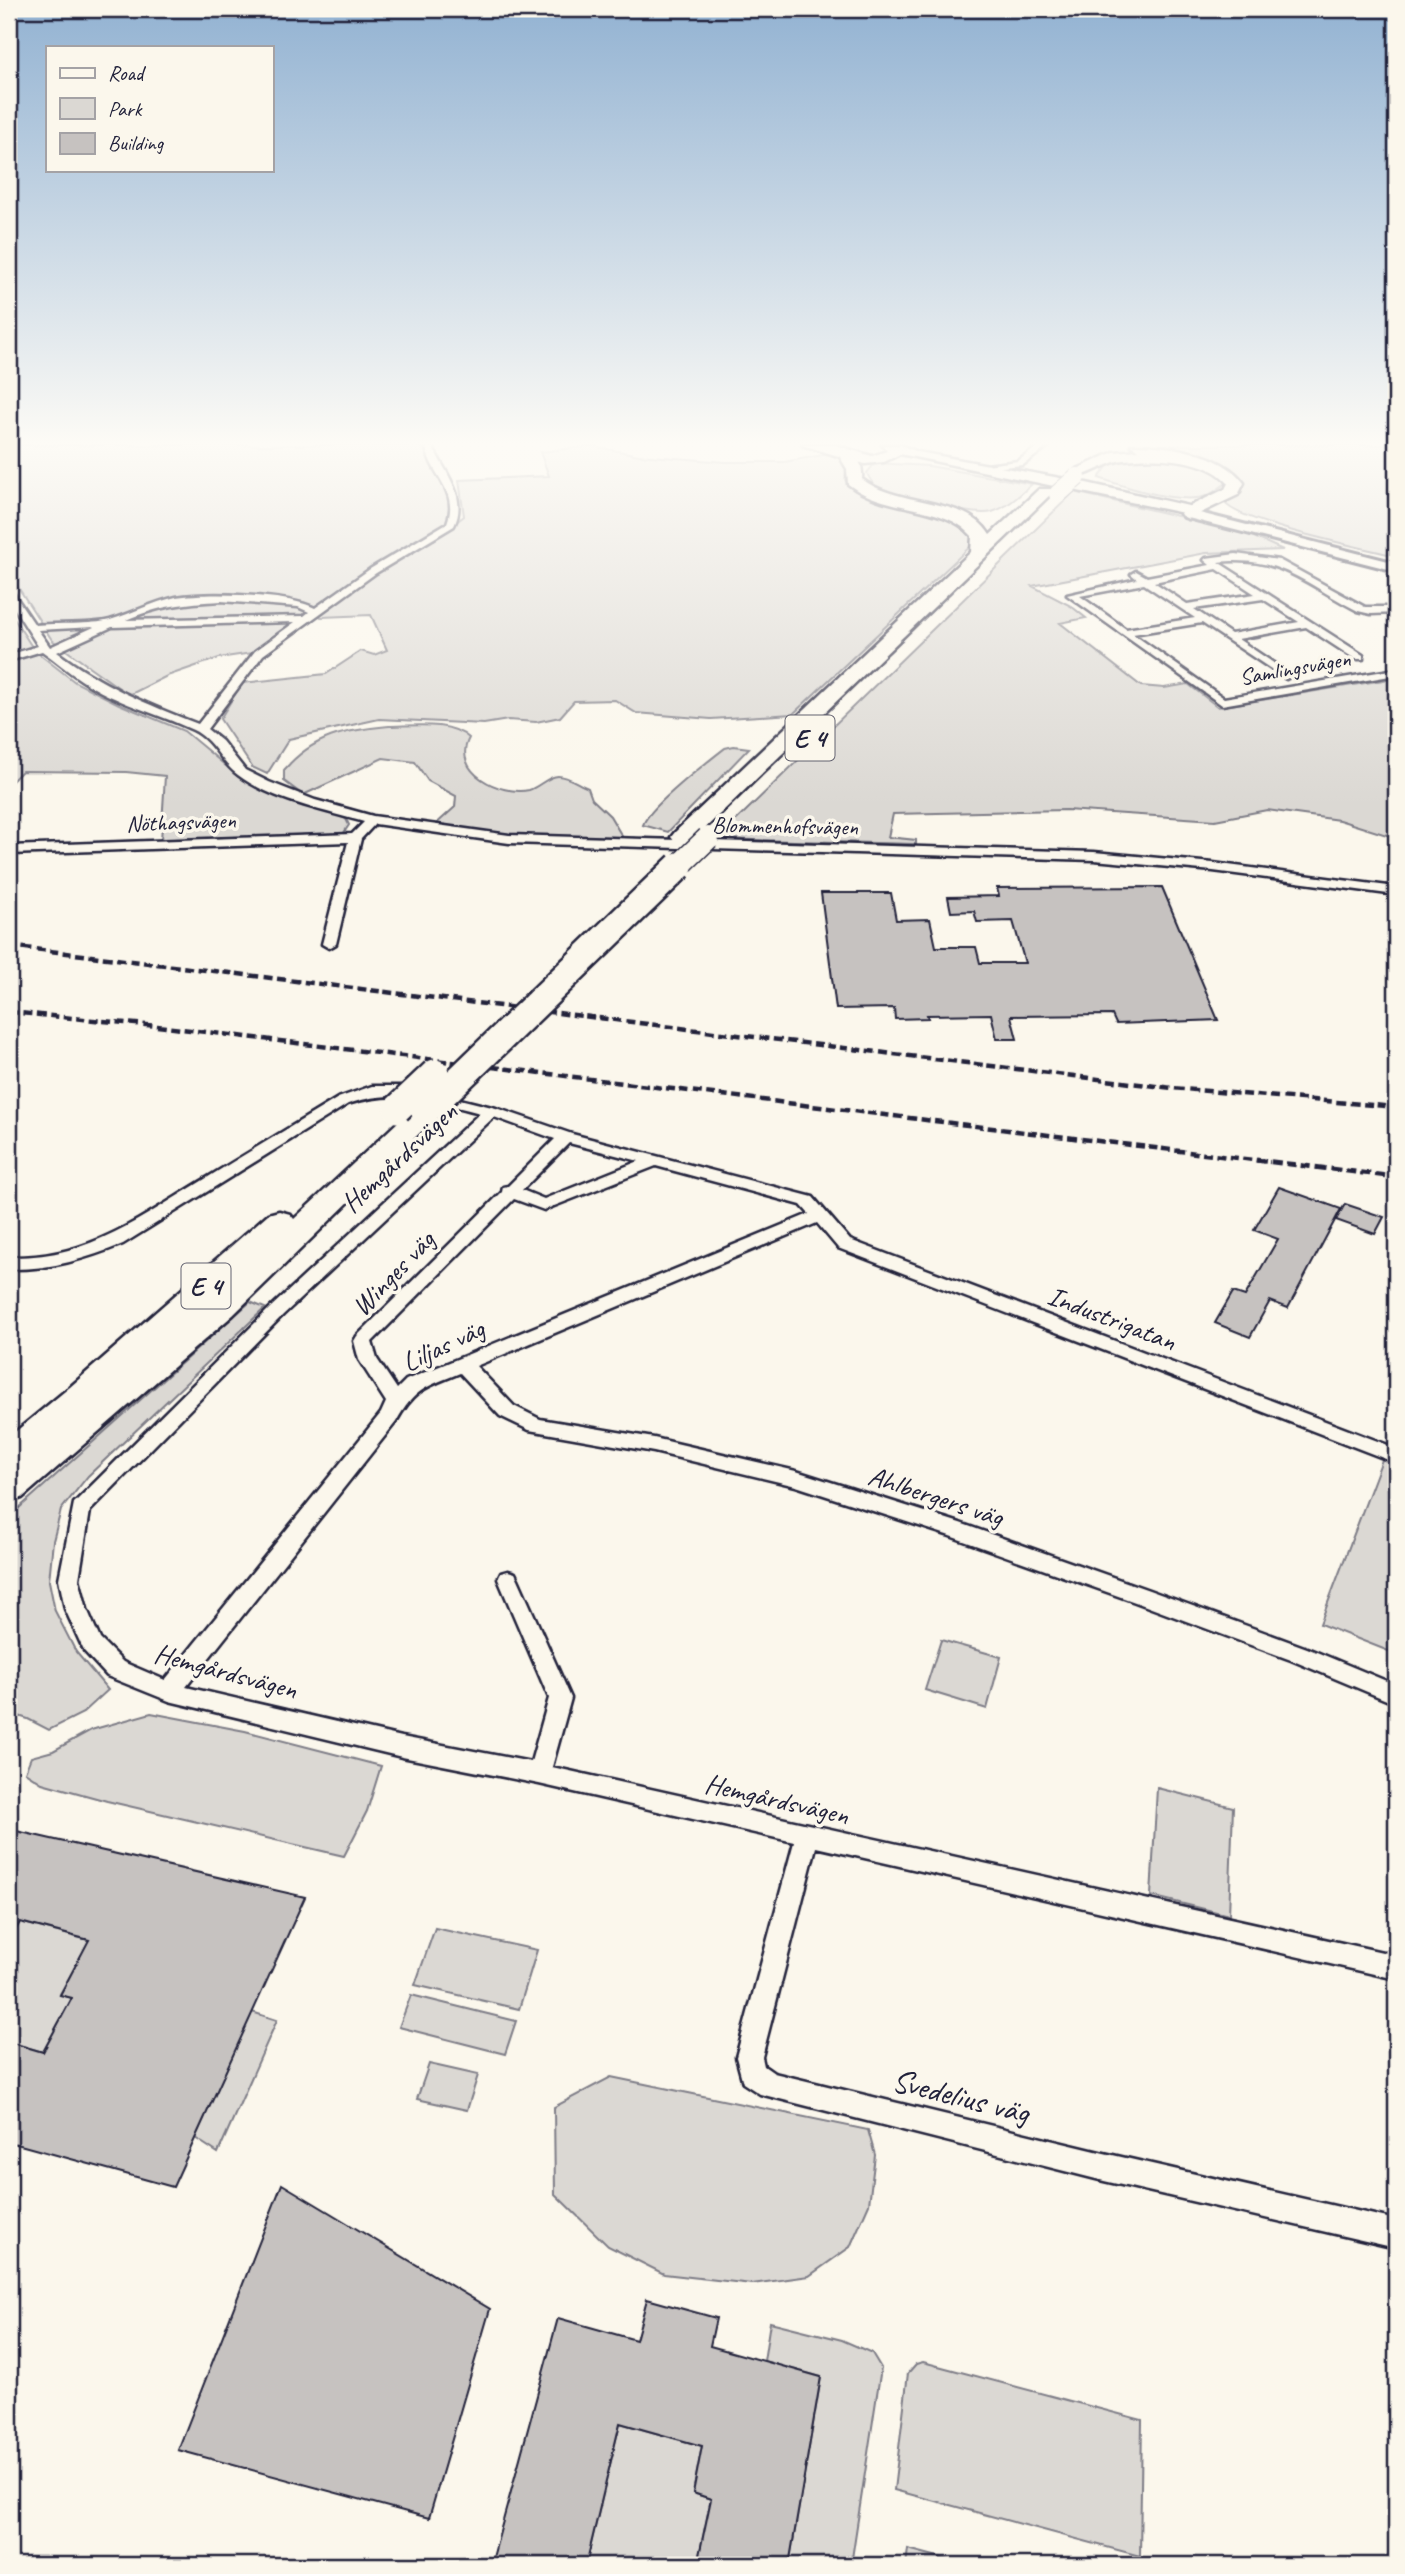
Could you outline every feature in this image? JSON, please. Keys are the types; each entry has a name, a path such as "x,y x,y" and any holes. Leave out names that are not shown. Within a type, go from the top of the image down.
{"highway":[{"name":"E 4","path":"695,837 969,565"},
{"name":"E 4","path":"9,1488 221,1307 411,1111 978,565"},
{"name":"E 4","path":"9,1457 411,1111"}],"street":[{"path":"9,593 47,649 86,678 116,695 200,729 216,712 255,658 381,565"},
{"path":"1285,565 1362,609 1396,610"},
{"path":"1146,580 1218,566 1359,657"},
{"path":"1136,574 1286,676"},
{"name":"Samlingsvägen","path":"1146,580 1072,595 1222,702 1396,672"},
{"path":"1186,607 1264,596"},
{"path":"9,658 47,649 161,604 211,598 300,604 316,611"},
{"path":"9,616 24,617"},
{"path":"31,628 305,620"},
{"path":"1125,632 1204,620"},
{"path":"1229,637 1308,624"},
{"name":"Blommenhofsvägen","path":"200,729 218,743 236,767 257,781 312,803 372,820 451,833 540,841 1094,856 1235,869 1396,891"},
{"path":"329,944 355,838 372,820"},
{"name":"Nöthagsvägen","path":"9,850 355,838"},
{"name":"Hemgårdsvägen","path":"11,1267 51,1261 94,1250 117,1240 343,1101 372,1091 407,1091 491,1111"},
{"path":"491,1111 566,1137 807,1201 818,1216"},
{"name":"Hemgårdsvägen","path":"491,1111 277,1311 81,1508 69,1579 76,1609 92,1645 115,1669 169,1692 402,1747 539,1774 1396,1967"},
{"name":"Winges väg","path":"396,1402 368,1360 363,1341 509,1191 566,1137"},
{"path":"509,1191 544,1205 654,1161"},
{"name":"Liljas väg","path":"169,1692 389,1417 396,1402 413,1385 818,1216"},
{"name":"Industrigatan","path":"818,1216 844,1244 1396,1456"},
{"name":"Ahlbergers väg","path":"464,1365 507,1411 536,1425 654,1445 796,1479 953,1529 1129,1592 1299,1654 1396,1695"},
{"path":"508,1579 561,1698 539,1774"},
{"name":"Svedelius väg","path":"807,1836 749,2057 752,2074 769,2085 1104,2167 1396,2234"}],"green space":[{"path":"9,565 951,565 793,714 711,719 636,713 615,700 574,701 560,717 536,722 508,720 484,724 379,719 289,739 267,774 252,767 220,719 242,683 326,674 361,651 374,655 387,650 371,615 321,617 318,614 363,583 353,581 252,653 219,658 167,676 129,695 52,640 9,573"},
{"path":"999,565 1142,565 1032,586 1071,606 1086,618 1060,623 1141,686 1164,688 1188,684 1218,707 1396,678 1396,838 1339,820 1267,810 1215,820 1066,810 893,814 888,837 916,840 916,844 717,839"},
{"path":"9,611 34,650 75,682 184,731 243,780 330,812 346,819 349,825 343,834 161,841 165,776 126,772 22,771 9,784"},
{"path":"430,725 461,732 469,738 465,750 472,771 481,779 505,789 529,790 558,776 573,780 588,788 592,799 610,816 623,838 519,835 434,826 455,807 456,796 428,781 415,762 383,758 303,795 284,781 284,770 306,749 318,742 344,733 389,726"},
{"path":"725,748 749,748 668,832 643,825 656,807 680,785"},
{"path":"250,1302 265,1308 88,1476 61,1510 53,1541 49,1581 55,1611 76,1652 108,1690 83,1713 49,1730 9,1713 9,1517"},
{"path":"1383,1457 1396,1463 1396,1654 1320,1624"},
{"path":"941,1640 1001,1657 987,1709 925,1690"},
{"path":"151,1713 245,1731 381,1766 367,1811 344,1856 107,1801 42,1783 25,1772 31,1757 53,1751 91,1730"},
{"path":"1157,1788 1233,1807 1229,1915 1151,1896"},
{"path":"20,1922 103,1944 82,1954 60,1994 72,1998 43,2052 9,2042 9,1942"},
{"path":"435,1928 537,1950 519,2009 415,1985"},
{"path":"411,1995 516,2021 505,2054 399,2027"},
{"path":"252,2012 277,2020 218,2153 195,2138"},
{"path":"429,2064 478,2075 467,2110 417,2099"},
{"path":"611,2077 868,2130 875,2155 869,2204 850,2247 809,2276 752,2284 664,2274 608,2246 555,2194 554,2107"},
{"path":"770,2322 842,2340 872,2353 881,2368 851,2565 789,2565 821,2377 764,2361"},
{"path":"923,2362 1142,2420 1140,2556 894,2490 908,2373 916,2364"},
{"path":"620,2423 702,2446 693,2493 711,2499 697,2565 586,2565"},
{"path":"908,2549 968,2565 906,2565"}],"building":[{"path":"1162,887 1218,1020 1116,1024 1112,1015 1011,1016 1017,1039 997,1039 991,1014 927,1015 928,1018 895,1019 894,1008 836,1009 821,893 891,893 896,920 930,919 936,947 976,947 980,963 1025,963 1013,921 977,922 974,911 951,912 948,897 999,896 997,888"},
{"path":"1279,1187 1341,1209 1288,1308 1270,1301 1250,1337 1215,1323 1233,1292 1245,1296 1278,1239 1254,1230"},
{"path":"1345,1204 1384,1217 1375,1234 1336,1220"},
{"path":"12,1830 305,1897 173,2187 9,2142 9,2042 43,2052 72,1998 60,1995 89,1940 20,1922 9,1942 9,1836"},
{"path":"282,2184 490,2309 429,2518 178,2450"},
{"path":"647,2299 716,2318 710,2346 821,2377 789,2565 697,2565 711,2499 693,2493 702,2446 620,2423 586,2565 491,2565 558,2318 636,2340"}],"railway":[{"path":"9,946 1172,1088 1396,1107"},
{"path":"9,1012 157,1026 1270,1162"},
{"path":"1256,1160 1396,1177"}]}
